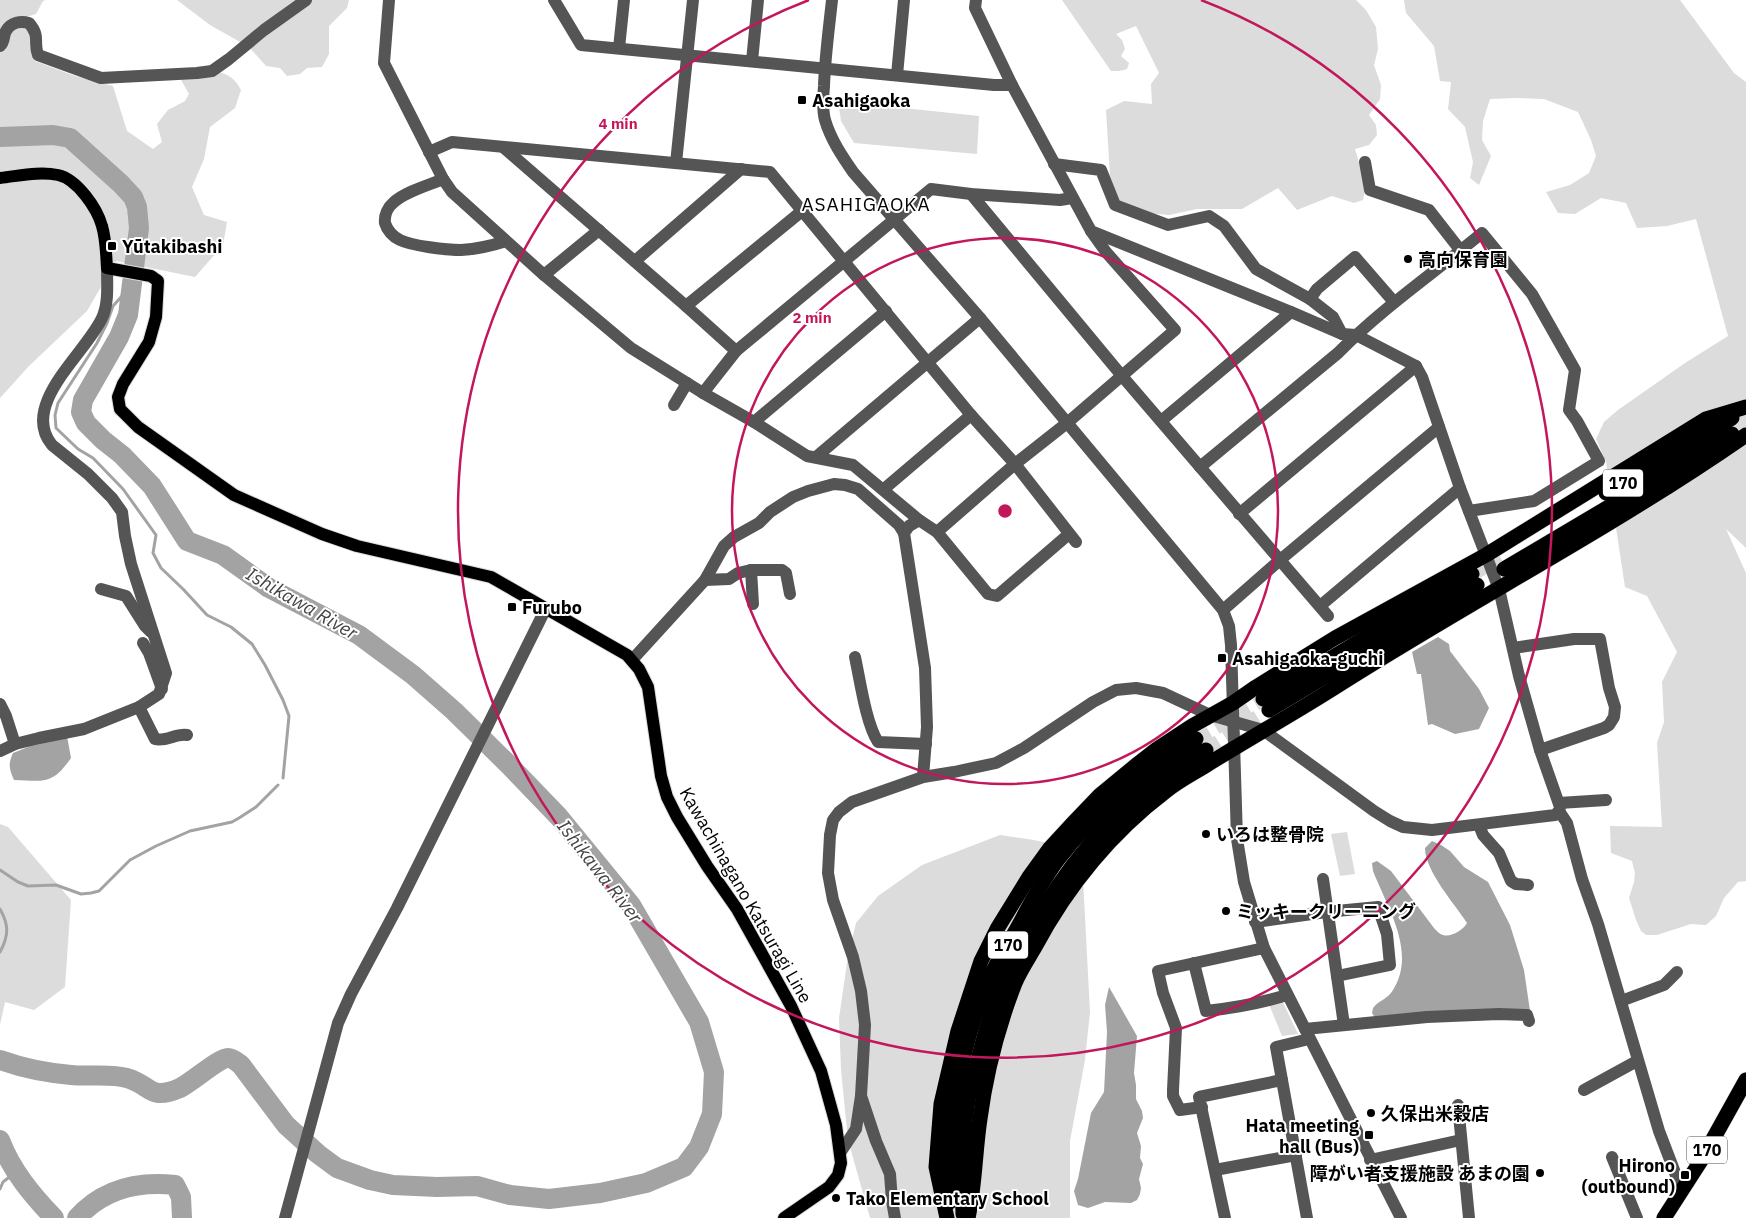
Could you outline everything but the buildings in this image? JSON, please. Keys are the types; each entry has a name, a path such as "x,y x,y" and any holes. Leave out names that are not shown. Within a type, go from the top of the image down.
{"highway":[{"path":"947,1218 936,1167 941,1104 958,1031 982,961 997,929 1029,877 1050,848 1100,795 1156,749 1234,703 1256,687 1336,638 1496,560 1706,419 1746,408"},
{"name":"170","path":"1496,560 1746,426"},
{"path":"968,1218 973,1193 980,1115 994,1045 1016,981 1046,926 1081,874 1127,825 1166,790 1323,695 1370,664 1636,506 1746,435"},
{"path":"1266,704 1474,580"},
{"name":"170","path":"951,1218 949,1168 954,1107 969,1036 994,969 1059,859 1076,839 1150,771 1201,745 1118,815 1072,864 1036,920 1006,975 983,1040 966,1108 961,1169 963,1218"},
{"name":"170","path":"1665,1218 1746,1080"}],"main road":[{"path":"0,178 48,174 60,175 74,184 86,195 102,225 109,268"},
{"name":"Kawachinagano Katsuragi Line","path":"109,268 152,276 158,281 156,317 149,342 123,384 118,397 120,409 138,427 227,491 243,499 322,534 356,546 491,577 545,610 627,655 640,669 648,686 661,776 668,797 677,817 707,866 737,909 791,1006 820,1071 836,1125 841,1163 838,1175 829,1187 784,1218"}],"street":[{"path":"0,46 3,43 6,31 12,25 21,22 29,23 35,29 37,37 36,52 38,55 101,78 212,71 240,52 264,30 306,0"},
{"path":"389,0 384,64 429,152 443,179 452,192 544,275 631,348 703,394 754,422 807,456 853,465 919,520 937,532 988,594 997,596 1073,538 1015,464 971,415 770,172 452,142 429,152"},
{"path":"554,0 581,45 994,85 1012,85"},
{"path":"619,48 624,0"},
{"path":"676,163 693,0"},
{"path":"752,61 758,0"},
{"path":"832,0 824,68 823,107 832,138 853,172 980,318 1223,610 1229,626 1231,645 1237,839 1244,882 1255,922 1264,948 1287,995 1400,1218"},
{"path":"897,75 904,0"},
{"path":"937,532 1175,330 1106,252 1091,231 1012,85 975,8 976,0"},
{"path":"503,147 736,351"},
{"path":"1365,162 1370,190 1429,210 1461,251"},
{"path":"1054,164 1101,170 1115,205 1168,224 1209,216 1224,226 1256,269 1310,299 1333,317 1342,334"},
{"path":"635,261 741,169"},
{"path":"443,179 403,196 392,203 387,210 385,220 391,234 400,240 418,245 459,250 488,247 506,241"},
{"path":"703,394 736,351 931,189 971,194 1060,200 1072,198"},
{"path":"971,194 1122,376 1328,616"},
{"path":"686,306 802,211"},
{"path":"544,275 599,230"},
{"path":"1091,231 1342,334 1356,335 1416,366 1422,377 1469,510 1496,560 1499,589 1512,648 1540,750 1559,807 1567,823 1582,879 1598,924 1659,1131 1682,1191"},
{"path":"1200,467 1338,353 1394,302 1482,233 1532,294 1575,370 1569,410 1578,421 1600,462 1534,501 1469,510"},
{"path":"1310,299 1317,289 1355,257 1394,302"},
{"path":"0,751 15,744 84,729 139,707 159,694 166,673 127,548 122,512 112,498 88,474 52,445 48,440 42,418 47,401 56,384 92,336 103,316 107,298 109,268"},
{"path":"754,422 886,311"},
{"path":"1161,421 1291,312"},
{"path":"816,457 980,318"},
{"path":"1239,514 1416,366"},
{"path":"674,405 687,384"},
{"path":"884,489 971,415"},
{"path":"1223,610 1439,427"},
{"path":"632,660 705,580 724,546 734,537 759,524 770,512 793,497 808,491 834,484 858,489 899,525 904,533 925,668 927,702 923,777"},
{"path":"1320,606 1460,488"},
{"path":"904,533 909,526 919,520"},
{"path":"705,580 729,579 738,573 751,570 782,570 786,573 790,594"},
{"path":"751,570 753,604"},
{"path":"102,589 126,596 145,626 155,637"},
{"path":"285,1218 338,1023 545,610"},
{"path":"1512,648 1574,639 1600,639 1609,688 1615,707 1614,717 1610,725 1540,750"},
{"path":"143,643 162,689"},
{"path":"855,658 874,736 878,742 926,744"},
{"path":"840,1153 856,1129 862,1096 865,1025 861,991 853,957 830,890 828,873 830,835 833,820 839,812 852,802 923,777 996,763 1024,748 1093,702 1116,690 1136,688 1163,693 1210,716 1263,730 1390,821 1403,827 1432,830 1555,815 1559,807"},
{"path":"0,704 9,723 15,744"},
{"path":"139,707 155,739 161,740 182,734 188,735"},
{"path":"1559,807 1606,800"},
{"path":"1479,824 1483,835 1499,853 1511,881 1516,884 1528,885"},
{"path":"1323,880 1326,912 1344,1025"},
{"path":"1255,922 1378,907 1387,934 1390,965 1337,976"},
{"path":"1202,1107 1180,1110 1173,1096 1176,1028 1163,993 1158,971 1264,948"},
{"path":"1194,963 1206,1011 1232,1008 1287,995"},
{"path":"1621,1001 1664,985 1677,972"},
{"path":"1307,1218 1276,1047 1307,1034 1344,1025 1470,1015 1527,1016 1529,1021"},
{"path":"1584,1090 1637,1061"},
{"path":"1225,1218 1199,1097 1282,1080"},
{"path":"862,1096 876,1141 890,1174 892,1201 896,1218"},
{"path":"1458,1105 1469,1218"},
{"path":"1370,1160 1461,1140"},
{"path":"1215,1170 1296,1155"},
{"path":"1612,1157 1638,1218"}],"shaded area":[{"path":"0,0 46,0 43,1 36,14 26,17 35,61 75,76 113,86 127,131 153,149 162,142 157,124 168,110 185,101 189,94 180,78 215,72 222,73 229,76 241,90 235,108 210,127 204,159 192,187 204,215 227,222 223,245 195,277 116,261 87,311 29,366 0,398"},
{"path":"177,0 349,0 347,8 329,26 329,54 322,67 307,68 300,74 287,76 280,68 266,66 249,47 210,25"},
{"path":"1062,0 1356,0 1366,10 1376,27 1378,49 1374,65 1381,85 1380,99 1369,115 1376,125 1377,135 1369,145 1355,149 1366,187 1363,200 1354,203 1332,196 1297,210 1278,188 1242,209 1197,209 1169,215 1147,213 1120,202 1110,176 1106,110 1124,101 1152,104 1151,84 1159,73 1136,26 1116,34 1122,40 1125,49 1121,56 1129,63 1127,69 1111,71"},
{"path":"1404,0 1680,0 1734,73 1746,82 1746,548 1726,529 1746,573 1746,881 1738,882 1724,898 1716,916 1706,925 1691,924 1657,935 1646,935 1641,931 1629,898 1635,873 1632,861 1611,853 1610,826 1662,827 1657,743 1664,722 1662,682 1677,652 1647,596 1625,587 1606,462 1596,439 1604,422 1618,410 1685,363 1728,336 1696,219 1667,226 1637,228 1626,203 1601,198 1575,214 1558,213 1546,192 1570,185 1589,173 1596,156 1578,112 1544,99 1490,99 1483,121 1482,140 1491,156 1479,185 1470,178 1473,162 1465,127 1448,109 1451,82 1440,81 1434,46 1406,13"},
{"path":"838,101 979,116 977,154 854,143 841,121"},
{"path":"1438,637 1449,644 1450,651 1479,689 1489,708 1479,729 1455,734 1432,724 1428,725 1421,674 1417,674 1412,652"},
{"path":"67,736 71,758 58,773 47,780 41,781 14,780 10,766 13,753 38,743"},
{"path":"0,824 8,827 71,900 65,987 34,1010 5,1002 0,1025"},
{"path":"1347,832 1355,874 1340,876 1331,834"},
{"path":"1000,835 1062,846 1082,860 1090,1012 1085,1060 1070,1141 1070,1218 870,1218 848,1140 841,1070 839,1018 848,956 856,923 878,896 922,865"},
{"path":"1432,841 1450,851 1464,867 1488,882 1510,925 1524,970 1530,1011 1375,1018 1372,1013 1375,1005 1393,990 1400,975 1402,960 1397,930 1373,871 1372,863 1377,861 1391,871 1440,934 1446,936 1453,934 1467,923 1441,887 1430,867 1425,848"},
{"path":"1109,987 1137,1036 1134,1073 1136,1099 1143,1118 1137,1133 1141,1146 1140,1158 1143,1164 1139,1179 1141,1188 1137,1200 1131,1203 1105,1202 1088,1208 1078,1205 1074,1191 1091,1113 1104,1092 1107,1032 1105,1005"},
{"path":"1281,998 1298,1034 1282,1036 1268,1002"}],"waterway":[{"name":"Ishikawa River","path":"0,137 53,135 70,138 121,184 133,197 137,207 139,228 128,315 119,337 83,400 81,412 86,423 122,455 152,486 187,541 223,555 269,588 359,635 413,675 454,711 509,765 559,817 631,905 699,1022 714,1072 712,1114 699,1147 684,1167 646,1183 600,1193 549,1199 510,1195 477,1186 393,1185 370,1180 337,1168 318,1154 286,1125 241,1065 230,1058 218,1062 180,1088 162,1093 156,1093 127,1078 106,1075 53,1073 26,1068 0,1060"},
{"path":"132,285 113,306 97,343 58,403 55,415 56,428 78,449 93,458 123,489 156,535 153,553 161,568 207,615 231,627 252,644 283,700 289,716 283,778"},
{"path":"0,870 28,886 56,885 81,894 99,891 130,860 190,831 232,822 256,807 278,785"},
{"path":"0,909 7,930 0,952"},
{"name":"Ishikawa River","path":"0,1140 10,1162 23,1182 54,1218"},
{"path":"0,1189 3,1182 16,1172"},
{"name":"Ishikawa River","path":"77,1218 87,1208 109,1194 121,1189 147,1184 175,1185 181,1197 182,1218"}],"tunnel":[{"path":"1472,574 1500,557"},
{"path":"1196,739 1263,699"},
{"path":"1206,750 1269,710"}],"place":[{"name":"Asahigaoka","path":"802,100"},
{"name":"Yūtakibashi","path":"112,246"},
{"name":"高向保育園","path":"1408,259"},
{"name":"Furubo","path":"512,607"},
{"name":"Asahigaoka-guchi","path":"1222,658"},
{"name":"いろは整骨院","path":"1206,834"},
{"name":"ミッキークリーニング","path":"1226,911"},
{"name":"久保出米穀店","path":"1371,1113"},
{"name":"Hata meeting hall (Bus)","path":"1369,1135"},
{"name":"障がい者支援施設 あまの園","path":"1540,1173"},
{"name":"Hirono (outbound)","path":"1685,1175"},
{"name":"Tako Elementary School","path":"836,1198"}],"district":[{"name":"ASAHIGAOKA","path":"866,204"}]}
